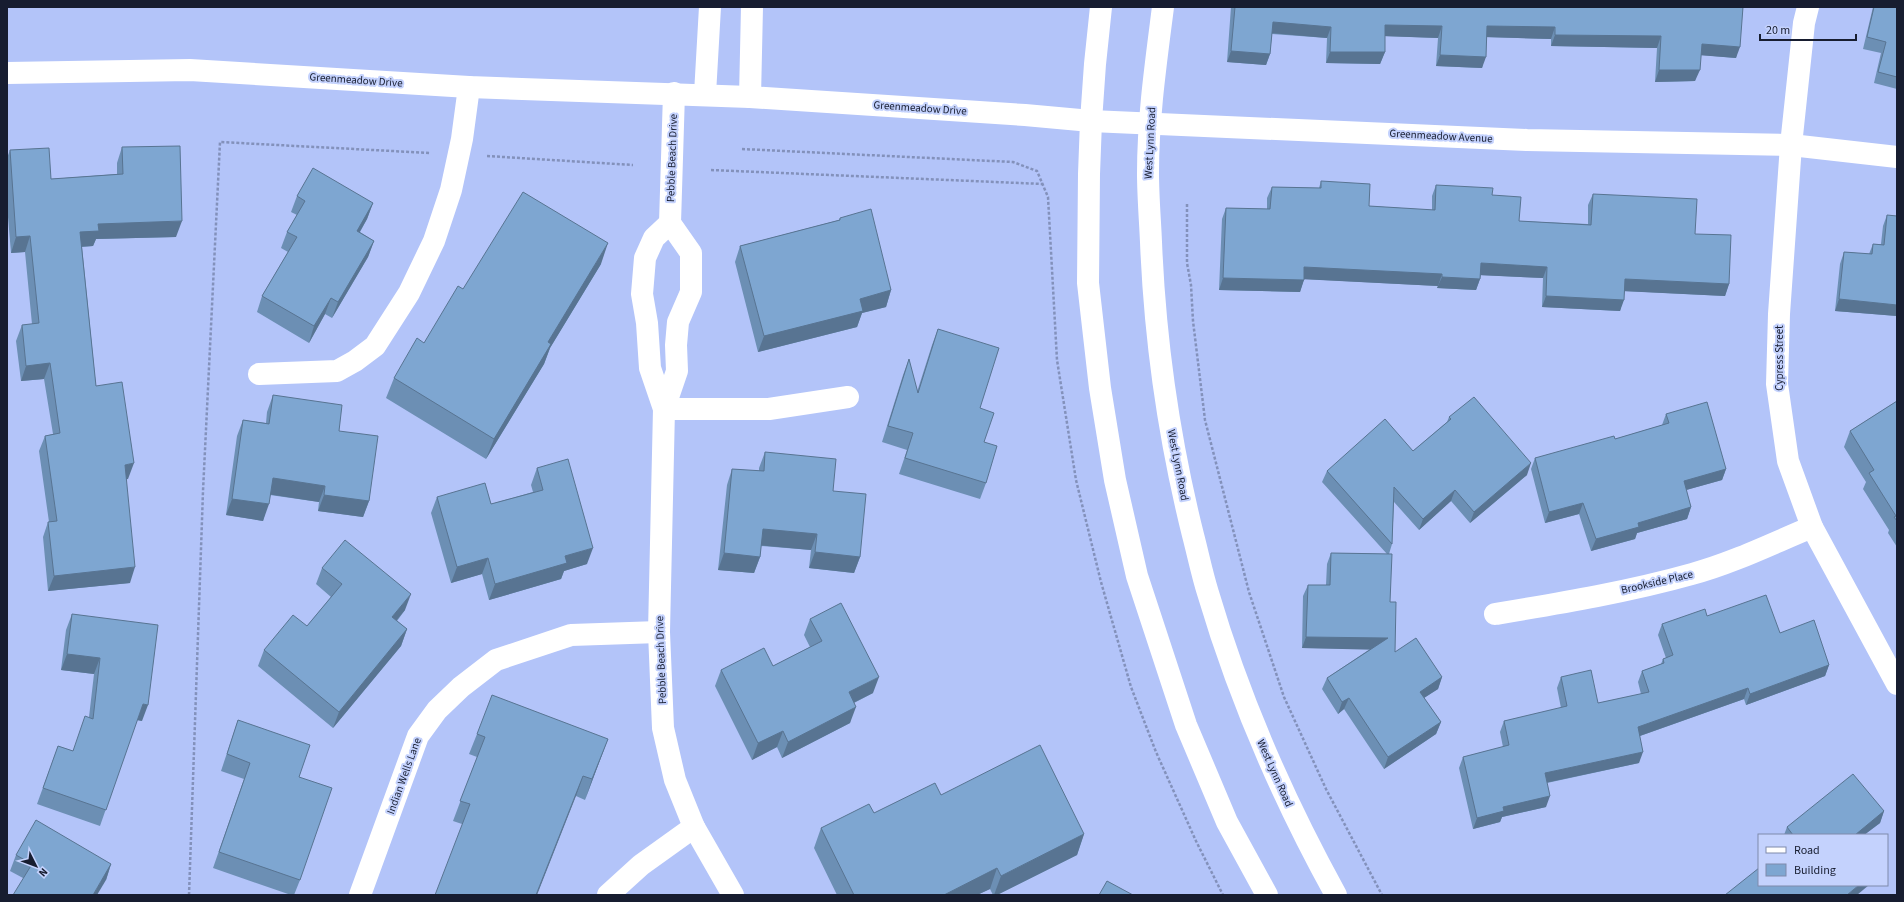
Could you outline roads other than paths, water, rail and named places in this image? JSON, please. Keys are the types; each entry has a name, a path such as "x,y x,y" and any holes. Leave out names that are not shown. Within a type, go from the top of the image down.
{"street":[{"path":"705,94 710,7"},
{"path":"750,97 752,7"},
{"path":"1101,7 1091,121 1088,283 1100,388 1115,480 1138,576 1186,725 1227,822 1267,895"},
{"name":"West Lynn Road","path":"1163,7 1150,123 1148,173 1154,303 1166,397 1183,496 1207,593 1246,703 1266,755 1307,844 1336,895"},
{"name":"Cypress Street","path":"1808,7 1804,23 1791,145 1779,314 1778,384 1788,461 1812,527 1897,684"},
{"name":"Greenmeadow Drive","path":"7,73 190,70 469,87 705,94 1025,115 1091,121"},
{"path":"259,374 337,371 355,361 375,346 408,293 434,241 451,190 462,140 469,87"},
{"name":"Pebble Beach Drive","path":"674,93 670,223 691,253 691,292 678,322 676,345 678,371 664,409 659,632 663,728 675,780 694,827 733,895"},
{"name":"Greenmeadow Avenue","path":"1091,121 1527,140 1791,145 1897,157"},
{"name":"Pebble Beach Drive","path":"664,409 650,368 647,323 643,305 645,258 654,238 670,223"},
{"path":"643,305 650,313 662,317 675,313 687,302"},
{"path":"664,409 769,409 848,397"},
{"name":"Brookside Place","path":"1495,614 1575,601 1693,574 1812,527"},
{"name":"Indian Wells Lane","path":"360,895 418,736 437,710 461,687 496,660 571,635 659,632"},
{"path":"608,895 641,865 694,827"}]}
